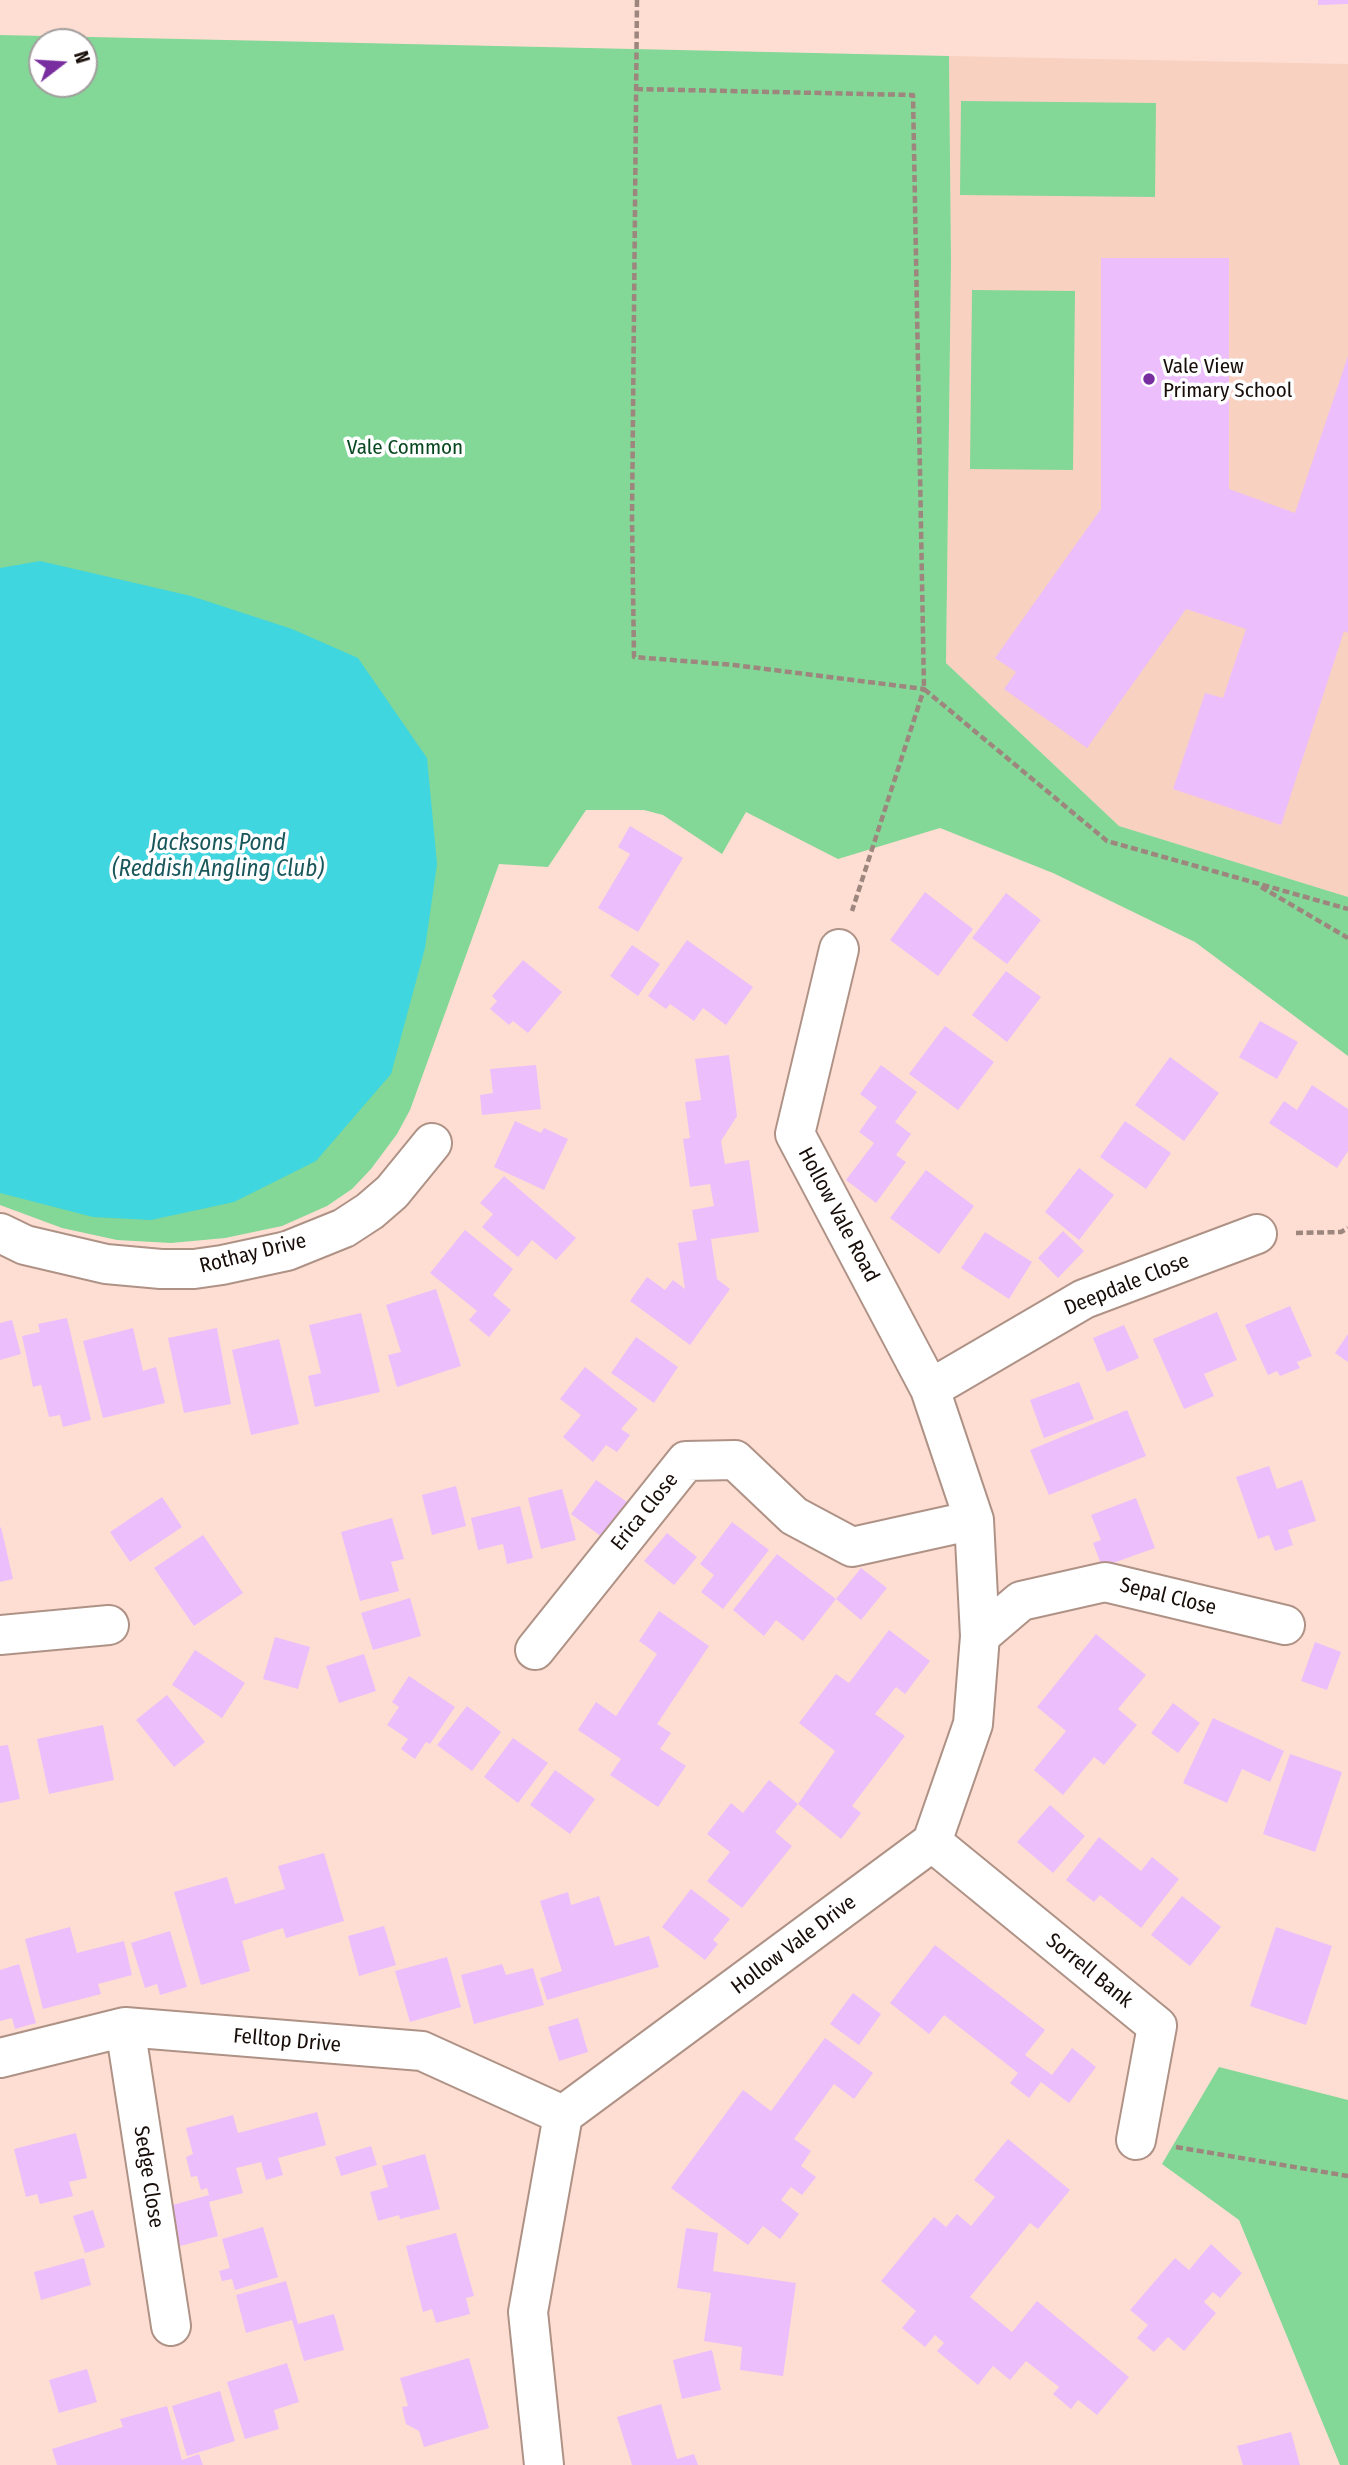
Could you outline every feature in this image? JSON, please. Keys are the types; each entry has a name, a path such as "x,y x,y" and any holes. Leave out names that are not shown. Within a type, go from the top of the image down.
{"street":[{"name":"Hollow Vale Road","path":"839,949 795,1135 930,1388"},
{"name":"Rothay Drive","path":"0,1233 25,1245 106,1264 161,1269 194,1269 222,1265 287,1251 344,1228 392,1192 432,1143"},
{"name":"Deepdale Close","path":"930,1388 1084,1299 1256,1234"},
{"path":"930,1388 974,1520 980,1636 973,1724 932,1842"},
{"name":"Erica Close","path":"535,1650 686,1461 735,1460 794,1516 852,1547 974,1520"},
{"name":"Sepal Close","path":"980,1636 1021,1601 1105,1582 1285,1625"},
{"path":"0,1634 109,1625"},
{"name":"Hollow Vale Drive","path":"564,2115 932,1842"},
{"name":"Sorrell Bank","path":"932,1842 1157,2026 1136,2140"},
{"name":"Felltop Drive","path":"0,2058 125,2027 422,2052 564,2115"},
{"name":"Sedge Close","path":"125,2027 171,2326"},
{"path":"544,2465 528,2312 564,2115"}],"path":[{"path":"637,0 632,519 634,657 734,664 924,689 1107,841 1348,909"},
{"path":"636,89 913,95 924,689 839,949"},
{"path":"1254,882 1348,938"},
{"path":"1256,1234 1341,1232 1348,1228"},
{"path":"1136,2140 1348,2176"}],"shaded area":[{"name":"Vale View Primary School","path":"949,56 1348,64 1348,897 1119,826 946,663 951,261"}],"green space":[{"name":"Vale Common","path":"0,35 28,36 28,98 98,98 98,37 949,56 951,261 946,663 1119,826 1348,897 1348,1056 1195,942 1053,873 940,828 838,859 746,812 722,854 663,815 644,810 586,810 548,867 499,864 410,1110 397,1134 352,1189 327,1206 282,1226 225,1238 171,1243 117,1240 62,1228 0,1205"},
{"path":"961,101 1156,103 1155,197 960,195"},
{"path":"972,290 1075,291 1073,470 970,469"},
{"path":"1219,2067 1348,2100 1348,2465 1340,2465 1239,2220 1162,2164"}],"water":[{"name":"Jacksons Pond (Reddish Angling Club)","path":"40,561 191,596 292,629 358,658 427,758 437,864 425,948 391,1074 316,1161 234,1202 151,1220 93,1217 0,1193 0,568"}],"building":[{"path":"1318,0 1348,0 1348,4 1318,5"},
{"path":"1101,258 1229,258 1229,489 1295,513 1348,356 1348,633 1344,631 1281,825 1173,789 1205,693 1223,698 1246,629 1186,609 1087,748 1004,689 1016,672 995,658 1101,509"},
{"path":"630,826 683,858 638,932 598,908 630,854 618,847"},
{"path":"925,892 973,929 938,976 890,940"},
{"path":"1006,893 1041,920 1007,964 972,938"},
{"path":"687,940 753,987 726,1025 703,1008 694,1021 670,1004 666,1009 648,996"},
{"path":"632,945 660,964 638,996 610,976"},
{"path":"523,960 562,992 528,1033 513,1021 509,1025 490,1009 497,1001 492,996"},
{"path":"1006,971 1041,997 1007,1042 972,1015"},
{"path":"1260,1021 1298,1042 1277,1079 1239,1057"},
{"path":"945,1026 994,1062 958,1110 909,1074"},
{"path":"729,1055 737,1116 721,1141 725,1164 749,1160 759,1232 711,1239 717,1279 730,1289 690,1345 630,1301 647,1277 665,1290 673,1280 685,1289 678,1243 697,1240 692,1210 714,1206 710,1184 690,1187 683,1139 690,1138 685,1102 701,1100 695,1059"},
{"path":"1170,1057 1219,1093 1184,1141 1135,1105"},
{"path":"536,1065 541,1109 482,1115 480,1095 493,1093 490,1069"},
{"path":"881,1065 917,1092 895,1122 911,1134 896,1155 906,1162 876,1203 846,1180 874,1143 859,1132 877,1107 860,1094"},
{"path":"1312,1085 1348,1109 1348,1151 1337,1168 1269,1123 1284,1101 1297,1110"},
{"path":"515,1121 541,1133 544,1128 568,1139 544,1190 494,1167"},
{"path":"1125,1121 1171,1153 1146,1189 1100,1157"},
{"path":"1079,1168 1114,1195 1079,1240 1045,1212"},
{"path":"926,1170 974,1206 939,1254 890,1218"},
{"path":"504,1176 576,1238 556,1260 532,1240 518,1257 482,1227 493,1214 480,1203"},
{"path":"465,1230 513,1269 493,1295 511,1310 489,1337 469,1320 477,1311 430,1273"},
{"path":"1063,1231 1084,1251 1058,1278 1038,1258"},
{"path":"985,1232 1032,1262 1009,1299 961,1268"},
{"path":"436,1289 461,1366 397,1387 388,1355 401,1352 386,1305"},
{"path":"1290,1306 1312,1356 1297,1362 1300,1368 1280,1376 1277,1371 1268,1375 1245,1325"},
{"path":"1217,1312 1237,1360 1204,1374 1214,1396 1184,1409 1153,1339"},
{"path":"361,1313 380,1392 315,1407 308,1376 321,1373 309,1325"},
{"path":"67,1318 91,1420 63,1427 60,1415 49,1417 41,1385 33,1387 22,1336 40,1332 38,1324"},
{"path":"12,1320 21,1354 0,1360 0,1323"},
{"path":"1124,1325 1139,1358 1107,1372 1093,1338"},
{"path":"133,1328 143,1371 156,1367 165,1403 103,1418 83,1341"},
{"path":"217,1328 231,1404 184,1413 168,1338"},
{"path":"1348,1334 1348,1362 1335,1353"},
{"path":"636,1337 678,1367 654,1403 611,1373"},
{"path":"279,1339 299,1424 251,1435 232,1350"},
{"path":"585,1367 638,1409 621,1429 630,1435 617,1452 606,1445 593,1462 563,1437 581,1415 560,1399"},
{"path":"1079,1382 1094,1419 1044,1438 1030,1400"},
{"path":"1127,1410 1146,1456 1049,1495 1030,1450"},
{"path":"1269,1466 1277,1489 1302,1480 1316,1521 1288,1530 1293,1545 1275,1551 1269,1535 1258,1539 1236,1477"},
{"path":"596,1480 627,1502 602,1537 571,1514"},
{"path":"456,1486 466,1526 432,1535 422,1495"},
{"path":"562,1489 576,1540 541,1549 528,1498"},
{"path":"162,1497 182,1527 130,1562 110,1532"},
{"path":"1136,1498 1155,1548 1102,1567 1093,1543 1101,1540 1091,1515"},
{"path":"520,1506 533,1558 507,1564 503,1544 478,1550 471,1518"},
{"path":"392,1518 404,1559 391,1562 399,1591 360,1601 341,1532"},
{"path":"732,1522 769,1550 723,1609 701,1592 714,1575 700,1564"},
{"path":"0,1528 13,1579 0,1582"},
{"path":"667,1533 697,1557 674,1585 644,1561"},
{"path":"203,1535 243,1593 194,1626 154,1568"},
{"path":"777,1554 836,1599 803,1641 776,1620 764,1636 733,1610"},
{"path":"861,1568 887,1588 861,1620 836,1599"},
{"path":"410,1598 421,1636 373,1650 361,1613"},
{"path":"659,1611 709,1646 657,1724 671,1733 660,1749 686,1766 658,1807 610,1775 621,1759 578,1730 596,1702 616,1716 657,1654 639,1641"},
{"path":"889,1630 930,1661 905,1694 896,1687 875,1714 905,1736 852,1806 861,1813 841,1839 798,1804 835,1751 799,1723 836,1674 849,1683"},
{"path":"1096,1634 1146,1675 1118,1709 1137,1725 1104,1765 1094,1757 1063,1795 1034,1770 1066,1731 1037,1707"},
{"path":"275,1637 310,1647 298,1689 263,1679"},
{"path":"1315,1642 1341,1652 1327,1690 1301,1681"},
{"path":"195,1650 245,1683 222,1718 172,1685"},
{"path":"364,1654 376,1691 339,1703 326,1666"},
{"path":"409,1676 455,1707 430,1744 426,1742 415,1759 401,1749 408,1739 387,1725 399,1707 392,1702"},
{"path":"167,1695 205,1742 174,1767 136,1720"},
{"path":"1173,1703 1200,1723 1178,1753 1151,1733"},
{"path":"467,1706 501,1732 472,1771 437,1745"},
{"path":"1213,1718 1284,1751 1270,1782 1242,1769 1227,1803 1183,1783"},
{"path":"103,1725 114,1780 49,1794 37,1739"},
{"path":"513,1738 548,1763 518,1803 484,1777"},
{"path":"8,1745 20,1799 0,1803 0,1746"},
{"path":"1290,1754 1342,1772 1315,1852 1263,1834"},
{"path":"555,1770 595,1799 570,1834 530,1805"},
{"path":"769,1780 798,1804 775,1832 792,1846 742,1908 707,1881 730,1852 707,1834 731,1803 743,1813"},
{"path":"1050,1805 1085,1836 1053,1873 1017,1842"},
{"path":"1099,1837 1141,1871 1152,1857 1179,1879 1141,1928 1100,1895 1094,1902 1066,1880"},
{"path":"324,1853 344,1921 286,1938 283,1928 242,1941 250,1971 201,1985 174,1892 227,1877 235,1904 285,1889 278,1866"},
{"path":"691,1889 730,1919 713,1940 718,1944 705,1960 662,1927"},
{"path":"568,1892 571,1905 599,1896 615,1946 649,1936 659,1967 547,2000 540,1978 562,1971 540,1901"},
{"path":"1182,1896 1221,1927 1190,1966 1151,1935"},
{"path":"384,1926 396,1965 359,1976 348,1936"},
{"path":"70,1927 77,1953 124,1941 132,1975 98,1984 101,1994 43,2009 25,1939"},
{"path":"1276,1927 1332,1946 1306,2025 1250,2006"},
{"path":"170,1931 187,1987 160,1995 157,1984 145,1988 131,1943"},
{"path":"935,1945 1045,2030 1025,2055 1052,2075 1072,2048 1096,2067 1069,2103 1041,2082 1029,2098 1010,2083 1018,2073 944,2015 929,2034 890,2003"},
{"path":"447,1957 461,2007 410,2022 395,1971"},
{"path":"19,1964 36,2023 15,2029 12,2018 0,2021 0,1970"},
{"path":"502,1964 506,1975 533,1968 544,2005 474,2024 461,1975"},
{"path":"853,1993 881,2014 859,2045 830,2024"},
{"path":"578,2018 588,2052 559,2061 548,2027"},
{"path":"825,2038 873,2073 854,2099 834,2084 794,2139 811,2151 801,2166 816,2177 802,2195 791,2187 781,2200 799,2214 780,2239 763,2226 748,2245 671,2188 743,2090 771,2111"},
{"path":"317,2112 326,2145 278,2158 283,2175 266,2180 261,2162 236,2168 243,2193 209,2202 218,2236 180,2246 169,2206 209,2195 207,2188 201,2190 197,2176 191,2177 186,2157 193,2154 186,2128 233,2115 238,2133"},
{"path":"76,2133 87,2178 69,2182 73,2196 40,2204 37,2194 26,2197 14,2149"},
{"path":"1008,2139 1070,2190 1038,2229 1030,2223 970,2297 1012,2332 1037,2301 1129,2377 1097,2415 1078,2400 1071,2409 1053,2394 1059,2387 1026,2361 1010,2380 993,2366 978,2385 937,2351 944,2343 935,2335 925,2347 902,2328 916,2311 881,2281 934,2217 946,2227 957,2214 971,2226 995,2197 974,2180"},
{"path":"371,2146 377,2165 341,2176 335,2157"},
{"path":"425,2154 440,2209 400,2219 399,2215 378,2221 370,2192 388,2187 382,2166"},
{"path":"93,2210 105,2247 85,2253 73,2216"},
{"path":"263,2227 278,2277 235,2290 232,2279 222,2281 219,2271 230,2268 222,2239"},
{"path":"686,2228 718,2233 713,2271 796,2283 783,2376 740,2370 742,2347 704,2341 711,2293 677,2288"},
{"path":"456,2233 474,2296 466,2298 470,2314 436,2323 432,2309 423,2312 406,2246"},
{"path":"1211,2244 1242,2273 1220,2298 1213,2292 1204,2302 1216,2313 1184,2351 1168,2337 1154,2352 1137,2338 1148,2325 1130,2310 1175,2258 1189,2270"},
{"path":"84,2258 91,2285 41,2300 34,2272"},
{"path":"286,2281 298,2324 334,2314 344,2350 304,2361 292,2320 246,2333 236,2295"},
{"path":"712,2350 721,2390 682,2399 673,2360"},
{"path":"469,2358 489,2428 424,2447 419,2431 406,2424 402,2407 408,2406 400,2378"},
{"path":"287,2363 299,2402 274,2410 279,2429 245,2439 227,2382"},
{"path":"87,2369 97,2402 59,2413 49,2380"},
{"path":"220,2391 235,2441 187,2456 172,2406"},
{"path":"661,2404 677,2459 694,2454 698,2465 632,2465 617,2417"},
{"path":"167,2406 182,2460 199,2454 203,2465 57,2465 52,2449 123,2427 120,2419"},
{"path":"1291,2432 1300,2465 1243,2465 1237,2446"}],"place":[{"name":"Vale View Primary School","path":"1149,379"}]}
